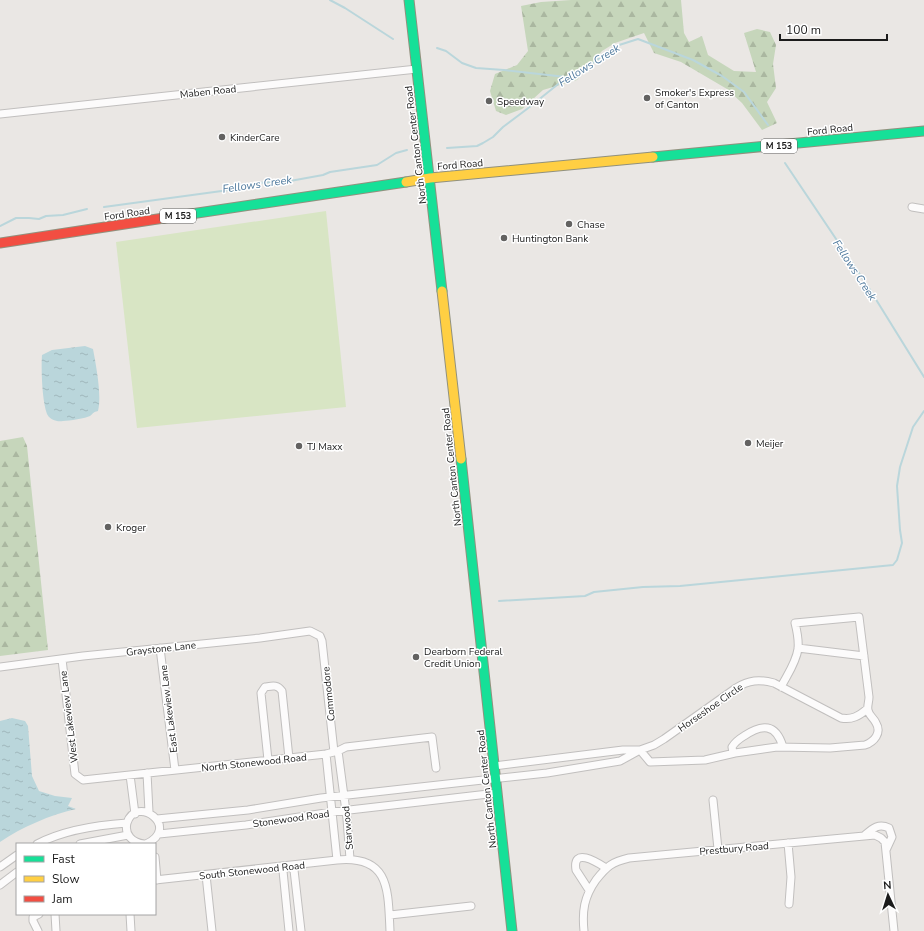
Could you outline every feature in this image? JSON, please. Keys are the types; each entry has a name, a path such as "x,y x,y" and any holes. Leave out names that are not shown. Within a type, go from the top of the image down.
{"main road":[{"name":"North Canton Center Road","path":"409,0 430,178 512,931"},
{"name":"Ford Road","path":"0,243 430,178 924,131"}],"street":[{"name":"Maben Road","path":"0,114 416,69"},
{"path":"912,207 924,209"},
{"path":"640,750 650,762 705,760 755,749 783,747 830,748 865,745 876,738 878,729 876,722 869,714 867,709 869,697 859,616 796,623 798,648 793,664 781,687"},
{"name":"Graystone Lane","path":"0,667 310,631 320,636"},
{"name":"Commodore","path":"320,636 336,751"},
{"name":"East Lakeview Lane","path":"160,648 175,770"},
{"path":"798,648 864,656"},
{"name":"West Lakeview Lane","path":"62,659 75,774"},
{"name":"Horseshoe Circle","path":"496,779 594,766 620,761 664,739 736,688 746,682 755,680 764,680 781,687 841,718 854,718 862,714 867,709"},
{"path":"268,760 261,693 265,687 275,686 279,687 282,691 289,758"},
{"path":"733,753 732,747 734,742 754,729 760,728 768,728 774,731 780,736 783,747"},
{"name":"North Stonewood Road","path":"75,774 83,780 326,754 346,747 432,737 436,768"},
{"name":"Horseshoe Circle","path":"494,766 623,750 640,750"},
{"name":"Starwood","path":"336,751 346,810 350,859 368,863 380,872 386,884 390,915 390,931"},
{"name":"Starwood","path":"326,754 337,860"},
{"path":"592,754 594,766"},
{"path":"529,762 531,775"},
{"path":"146,773 149,812"},
{"path":"130,775 135,814"},
{"name":"Stonewood Road","path":"157,819 248,810 330,797 421,786 496,779"},
{"path":"421,786 423,801"},
{"name":"Stonewood Road","path":"159,834 246,825 346,810 497,793"},
{"path":"713,800 718,849"},
{"path":"136,843 128,835 126,829 127,823 135,814 142,811 149,812 157,819 160,828 159,834 154,842"},
{"path":"40,843 75,831 127,823"},
{"name":"Prestbury Road","path":"865,835 875,827 883,826 889,828 892,837 886,850"},
{"path":"85,843 128,835"},
{"name":"Prestbury Road","path":"589,890 606,868 619,860 629,858 865,835 875,835 881,838 885,842 886,850"},
{"path":"788,843 791,878 789,904"},
{"path":"886,850 894,931"},
{"path":"0,867 16,856"},
{"path":"584,931 584,904 589,890 575,866 577,861 581,858 588,858 606,868"},
{"name":"South Stonewood Road","path":"156,880 350,859"},
{"path":"289,931 283,871 288,866 294,870 300,931"},
{"path":"0,885 16,873"},
{"path":"206,875 212,931"},
{"path":"390,915 471,906"},
{"path":"37,915 33,917 33,921 38,931"},
{"path":"55,915 56,931"},
{"path":"130,915 131,931"}],"green space":[{"path":"571,0 681,0 684,33 689,42 702,36 708,55 734,71 756,72 744,33 757,29 770,32 776,45 773,64 776,88 767,102 777,123 762,130 742,103 727,89 681,62 654,53 644,33 615,43 602,51 577,80 543,90 522,109 506,115 496,111 490,91 495,74 517,65 528,51 521,6 541,2"},
{"path":"326,211 346,407 137,428 116,242"},
{"path":"23,437 27,446 48,650 0,656 0,441"}],"water":[{"path":"85,346 93,349 99,389 98,411 94,412 90,416 56,421 50,418 45,408 42,355 52,350"},
{"path":"12,718 25,721 28,726 32,776 39,791 55,796 72,798 68,806 76,809 36,822 0,842 0,721"}],"waterway":[{"path":"330,0 393,39"},
{"name":"Fellows Creek","path":"447,148 477,146 483,143 493,137 503,127 567,77 582,71 616,46 638,39 693,60 722,76 744,92 768,125"},
{"path":"437,48 446,51 462,63 476,68 566,77"},
{"name":"Fellows Creek","path":"104,207 229,190 257,183 290,181 323,175 330,172 377,165 396,153 407,150"},
{"name":"Fellows Creek","path":"785,163 867,285 924,377"},
{"name":"Fellows Creek","path":"0,226 16,218 39,219 46,216 63,215 87,209"},
{"path":"499,601 585,596 594,592 643,587 680,586 893,565 897,560 902,543 897,486 900,467 913,427 924,411"}],"traffic: fast":[{"path":"409,0 442,291"},
{"path":"653,157 924,131"},
{"path":"164,218 406,182"},
{"path":"461,459 512,931"}],"traffic: slow":[{"path":"406,182 430,178 653,157"},
{"path":"442,291 461,459"}],"traffic: jam":[{"path":"0,243 164,218"}],"place":[{"name":"Smoker's Express of Canton","path":"647,98"},
{"name":"Speedway","path":"489,101"},
{"name":"KinderCare","path":"222,137"},
{"name":"Chase","path":"569,224"},
{"name":"Huntington Bank","path":"504,238"},
{"name":"Meijer","path":"748,443"},
{"name":"TJ Maxx","path":"299,446"},
{"name":"Kroger","path":"108,527"},
{"name":"Dearborn Federal Credit Union","path":"416,657"}]}
